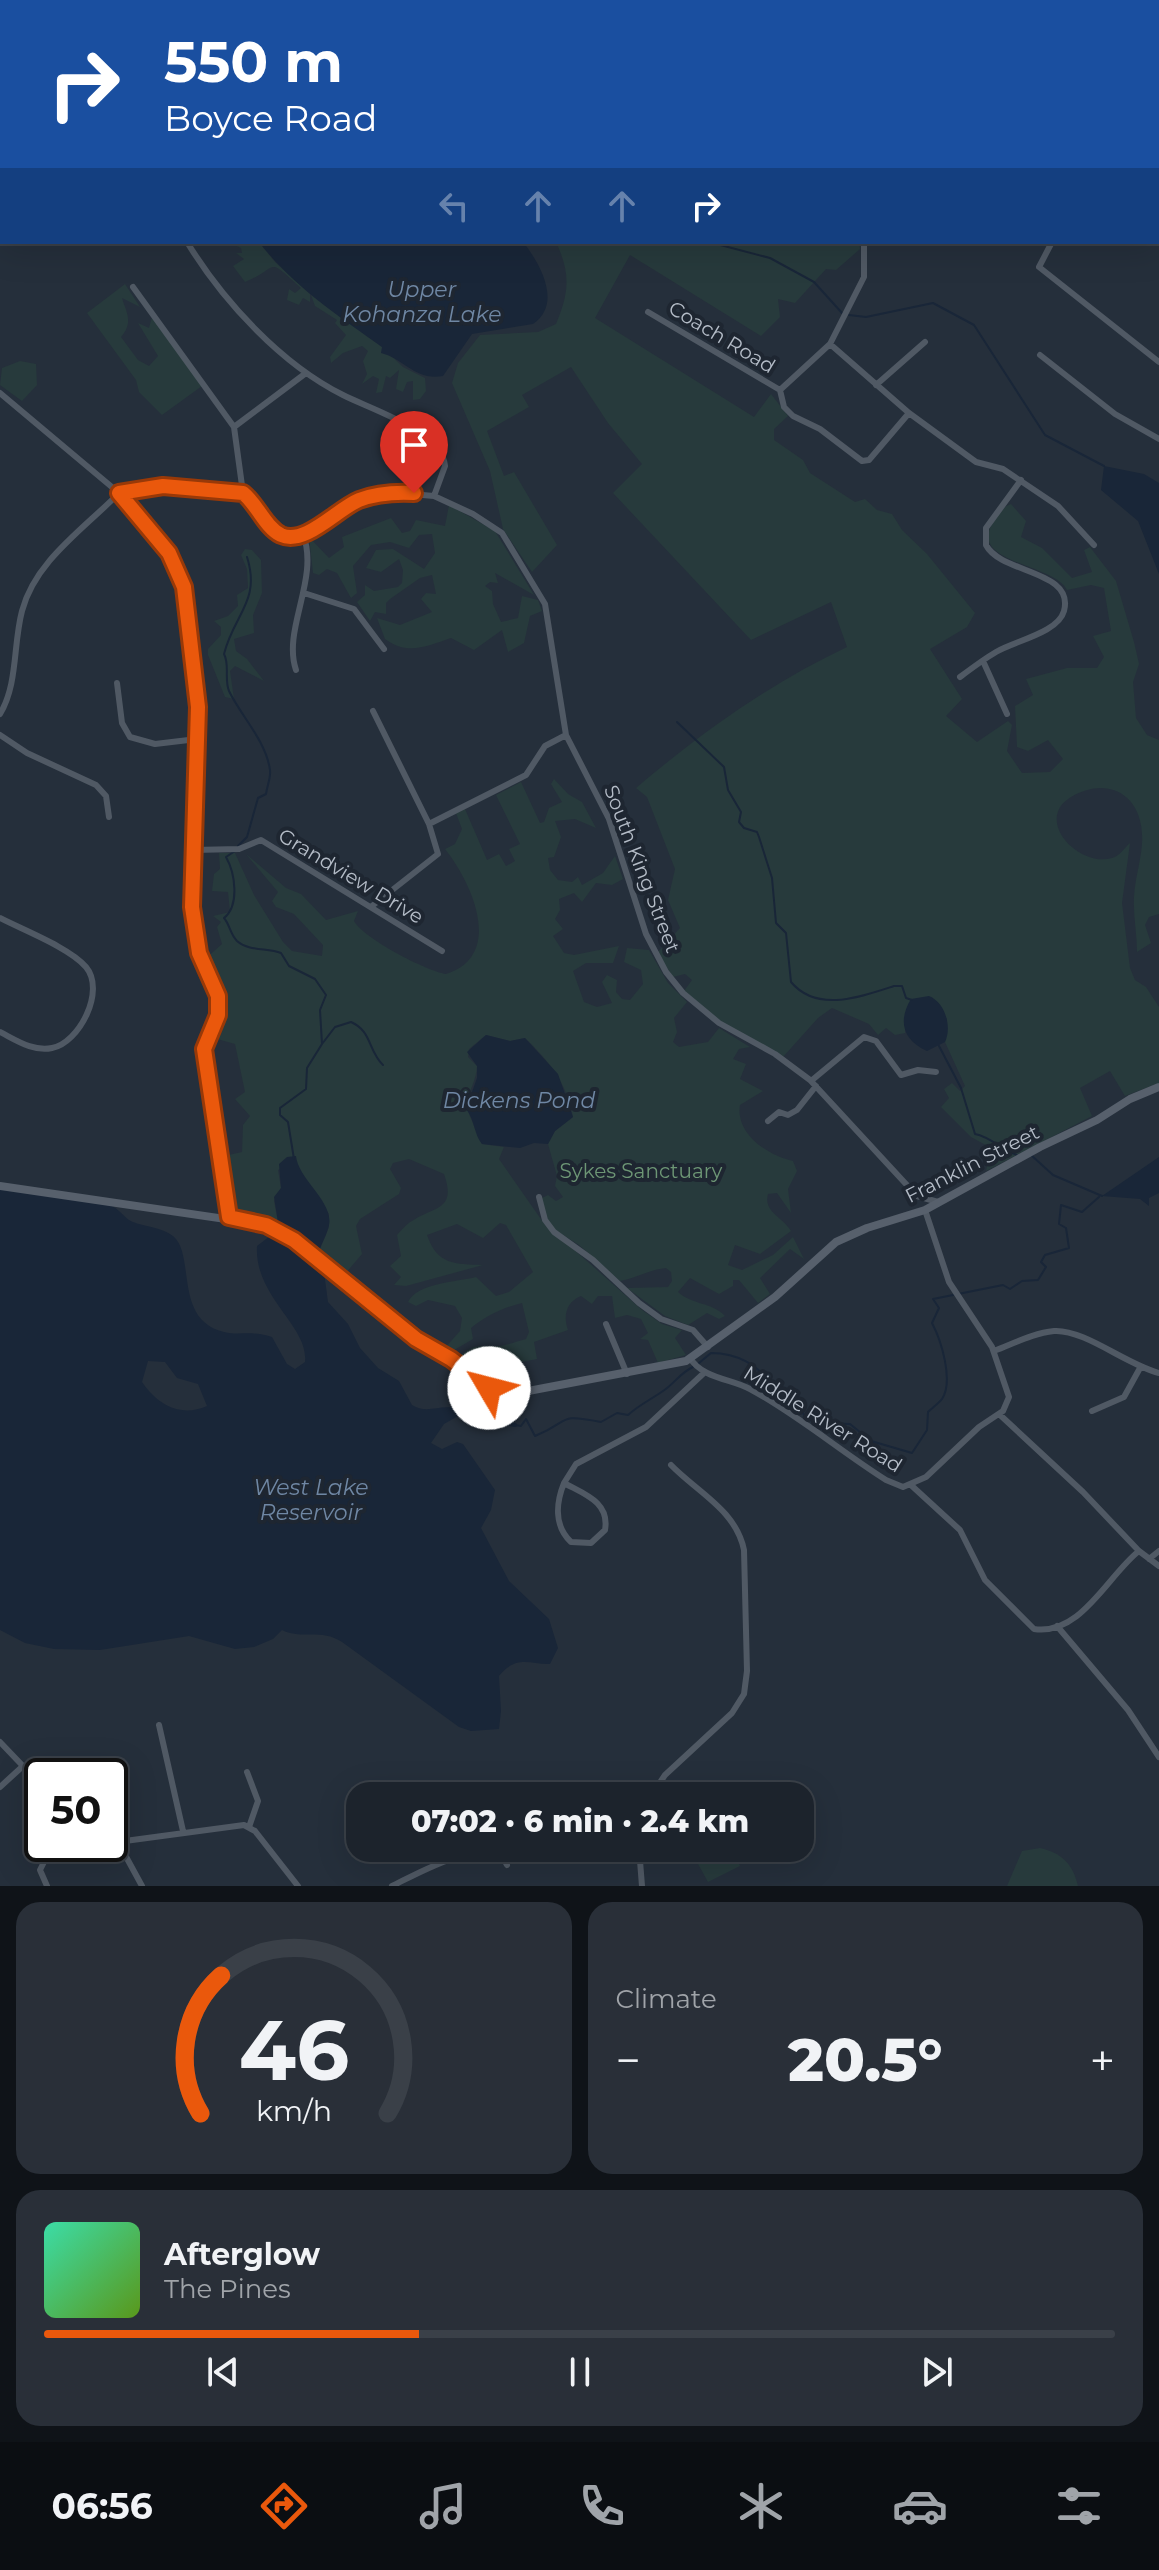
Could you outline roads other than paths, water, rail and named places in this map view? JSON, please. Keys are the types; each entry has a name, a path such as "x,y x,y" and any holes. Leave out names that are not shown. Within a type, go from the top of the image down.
{"main road":[{"name":"Franklin Street","path":"691,1361 775,1297 836,1242 867,1228 925,1210 1097,1120 1130,1099 1159,1087"},
{"path":"0,1186 229,1217 266,1225 294,1240 416,1339 495,1391 523,1392 691,1361"}],"street":[{"path":"188,244 219,286 306,373 429,440 444,459 443,475 434,496"},
{"path":"864,244 864,277 830,344 780,390 784,407 793,416 820,429 862,461 869,460 909,413"},
{"path":"1051,244 1039,267 1159,362"},
{"path":"133,287 234,427 243,493 276,532 289,537 303,534 308,555 295,648 296,670"},
{"name":"Coach Road","path":"648,312 780,390"},
{"path":"876,385 925,342"},
{"path":"830,344 909,413 976,462 1003,469 1058,506 1094,545"},
{"path":"1040,355 1115,414 1159,439"},
{"path":"234,427 306,373"},
{"path":"0,393 119,493 169,553 181,576 198,707 192,907 197,942 219,1009 204,1049 229,1217"},
{"path":"960,677 983,661 1055,624 1064,612 1064,595 1054,582 1003,561 986,545 986,528 1021,480"},
{"path":"0,714 10,690 22,612 33,584 54,556 119,493 163,486 243,493"},
{"name":"South King Street","path":"303,534 349,504 376,495 401,492 434,496 494,527 509,542 537,588 549,618 566,735 609,819 646,934 675,984 719,1023 775,1054 813,1083 917,1196 931,1202 941,1201"},
{"path":"304,593 354,609 384,649"},
{"path":"983,661 1007,714"},
{"path":"117,683 122,723 130,737 155,744 197,739"},
{"path":"372,906 438,854 429,824 373,711"},
{"path":"0,735 27,753 96,785 106,796 109,817"},
{"path":"429,824 526,775 545,746 566,735"},
{"name":"Grandview Drive","path":"193,850 239,849 261,840 442,951"},
{"path":"0,918 77,959 89,971 91,999 78,1029 65,1044 49,1049 26,1045 0,1032"},
{"path":"768,1121 779,1112 794,1113 813,1083 864,1037 876,1041 901,1075 936,1072"},
{"path":"539,1197 545,1220 554,1232 593,1260 639,1303 661,1319 693,1330 708,1347"},
{"path":"925,1210 955,1292 994,1351 1009,1397 1006,1408 999,1414 1083,1492 1139,1551 1159,1566"},
{"path":"606,1324 627,1374"},
{"path":"994,1351 1038,1335 1063,1331 1140,1368 1159,1373"},
{"name":"Middle River Road","path":"691,1361 705,1372 751,1389 886,1480 903,1487 912,1486 999,1414"},
{"path":"1092,1411 1110,1406 1124,1397 1140,1368"},
{"path":"564,1483 593,1498 605,1513 605,1530 591,1543 577,1544 563,1533 558,1507 564,1483 576,1464 646,1427 705,1372"},
{"path":"660,1782 732,1713 747,1682 744,1550 739,1533 720,1507 671,1465"},
{"path":"912,1486 960,1530 985,1580 1025,1624 1040,1630 1057,1626 1096,1601 1118,1569 1139,1551"},
{"path":"1149,1559 1159,1551"},
{"path":"1057,1626 1128,1710 1159,1757"},
{"path":"159,1725 183,1831"},
{"path":"0,1742 23,1766 0,1787"},
{"path":"247,1772 258,1801 249,1827"},
{"path":"128,1840 232,1824 249,1827 298,1886"},
{"path":"392,1886 468,1853 498,1856 507,1865"},
{"path":"44,1862 40,1870 47,1886"},
{"path":"127,1862 142,1886"},
{"path":"640,1862 642,1886"}],"water":[{"name":"Upper Kohanza Lake","path":"261,244 524,244 542,272 548,295 542,316 533,324 472,334 443,376 433,377 417,373 381,353 382,347 301,286"},
{"path":"1104,466 1144,474 1159,483 1159,574 1138,521 1101,490"},
{"path":"929,996 940,1004 948,1030 945,1042 927,1051 908,1035 904,1014 911,999"},
{"name":"Dickens Pond","path":"486,1035 510,1041 525,1038 558,1074 573,1117 555,1131 548,1144 534,1143 520,1148 482,1144 479,1140 466,1109 477,1078 477,1066 467,1052"},
{"path":"296,1156 298,1165 329,1216 328,1229 318,1254 279,1228 274,1197 281,1188 279,1164 287,1157"},
{"path":"1159,1157 1159,1193 1149,1198 1149,1206 1140,1199 1102,1196"},
{"name":"West Lake Reservoir","path":"0,1188 109,1205 130,1221 173,1236 184,1257 188,1287 198,1315 208,1325 224,1332 272,1337 287,1364 295,1369 305,1362 304,1349 264,1281 258,1264 257,1246 274,1233 293,1243 324,1272 328,1302 348,1324 360,1348 378,1368 399,1381 412,1405 424,1409 457,1409 458,1416 444,1424 431,1443 442,1449 457,1442 463,1444 495,1490 491,1510 481,1528 509,1581 549,1619 558,1648 550,1664 524,1662 506,1669 499,1676 499,1729 471,1731 459,1727 342,1642 327,1636 282,1630 273,1639 254,1647 235,1649 189,1636 100,1650 54,1649 25,1643 0,1630","holes":["148,1361 165,1362 177,1378 198,1384 207,1406 188,1410 170,1407 148,1390 142,1382"]}],"waterway":[{"path":"717,244 770,258 814,282 842,313"},
{"path":"849,315 866,317 933,303 974,325 1045,435 1104,466"},
{"path":"238,846 247,837 258,798 266,794 270,773 264,749 229,691 224,654 249,596 251,585 247,557"},
{"path":"677,722 724,767 728,790 741,812 739,822 744,828 757,832 772,878 776,923 786,933 791,982 801,992 826,1000 853,998 894,986 902,986 906,998 912,1000"},
{"path":"235,851 226,857 232,871 234,897 224,918 233,935 247,946 281,953 289,966 315,979 326,995 320,1010 322,1044 307,1068 306,1089 280,1108 280,1115 288,1122 294,1159"},
{"path":"322,1044 335,1027 351,1022 363,1031 383,1065"},
{"path":"939,1046 961,1088 975,1134 1017,1155"},
{"path":"1031,1155 1053,1175 1102,1196"},
{"path":"798,1403 805,1417 816,1423 850,1424 871,1441 912,1453 927,1430 928,1412 942,1399 947,1382 942,1350 932,1323 939,1308 933,1299 1003,1285 1010,1289 1022,1281 1038,1280 1046,1267 1041,1262 1045,1255 1069,1248 1066,1228 1059,1224 1061,1205 1082,1212 1099,1197"},
{"path":"699,1363 711,1353 738,1358 758,1369 795,1401"},
{"path":"515,1425 521,1426 526,1419 535,1436 565,1420 576,1418 601,1422 617,1413 628,1415 693,1367"},
{"path":"459,1414 515,1425"}],"park label":[{"name":"Sykes Sanctuary","path":"641,1171"}]}
